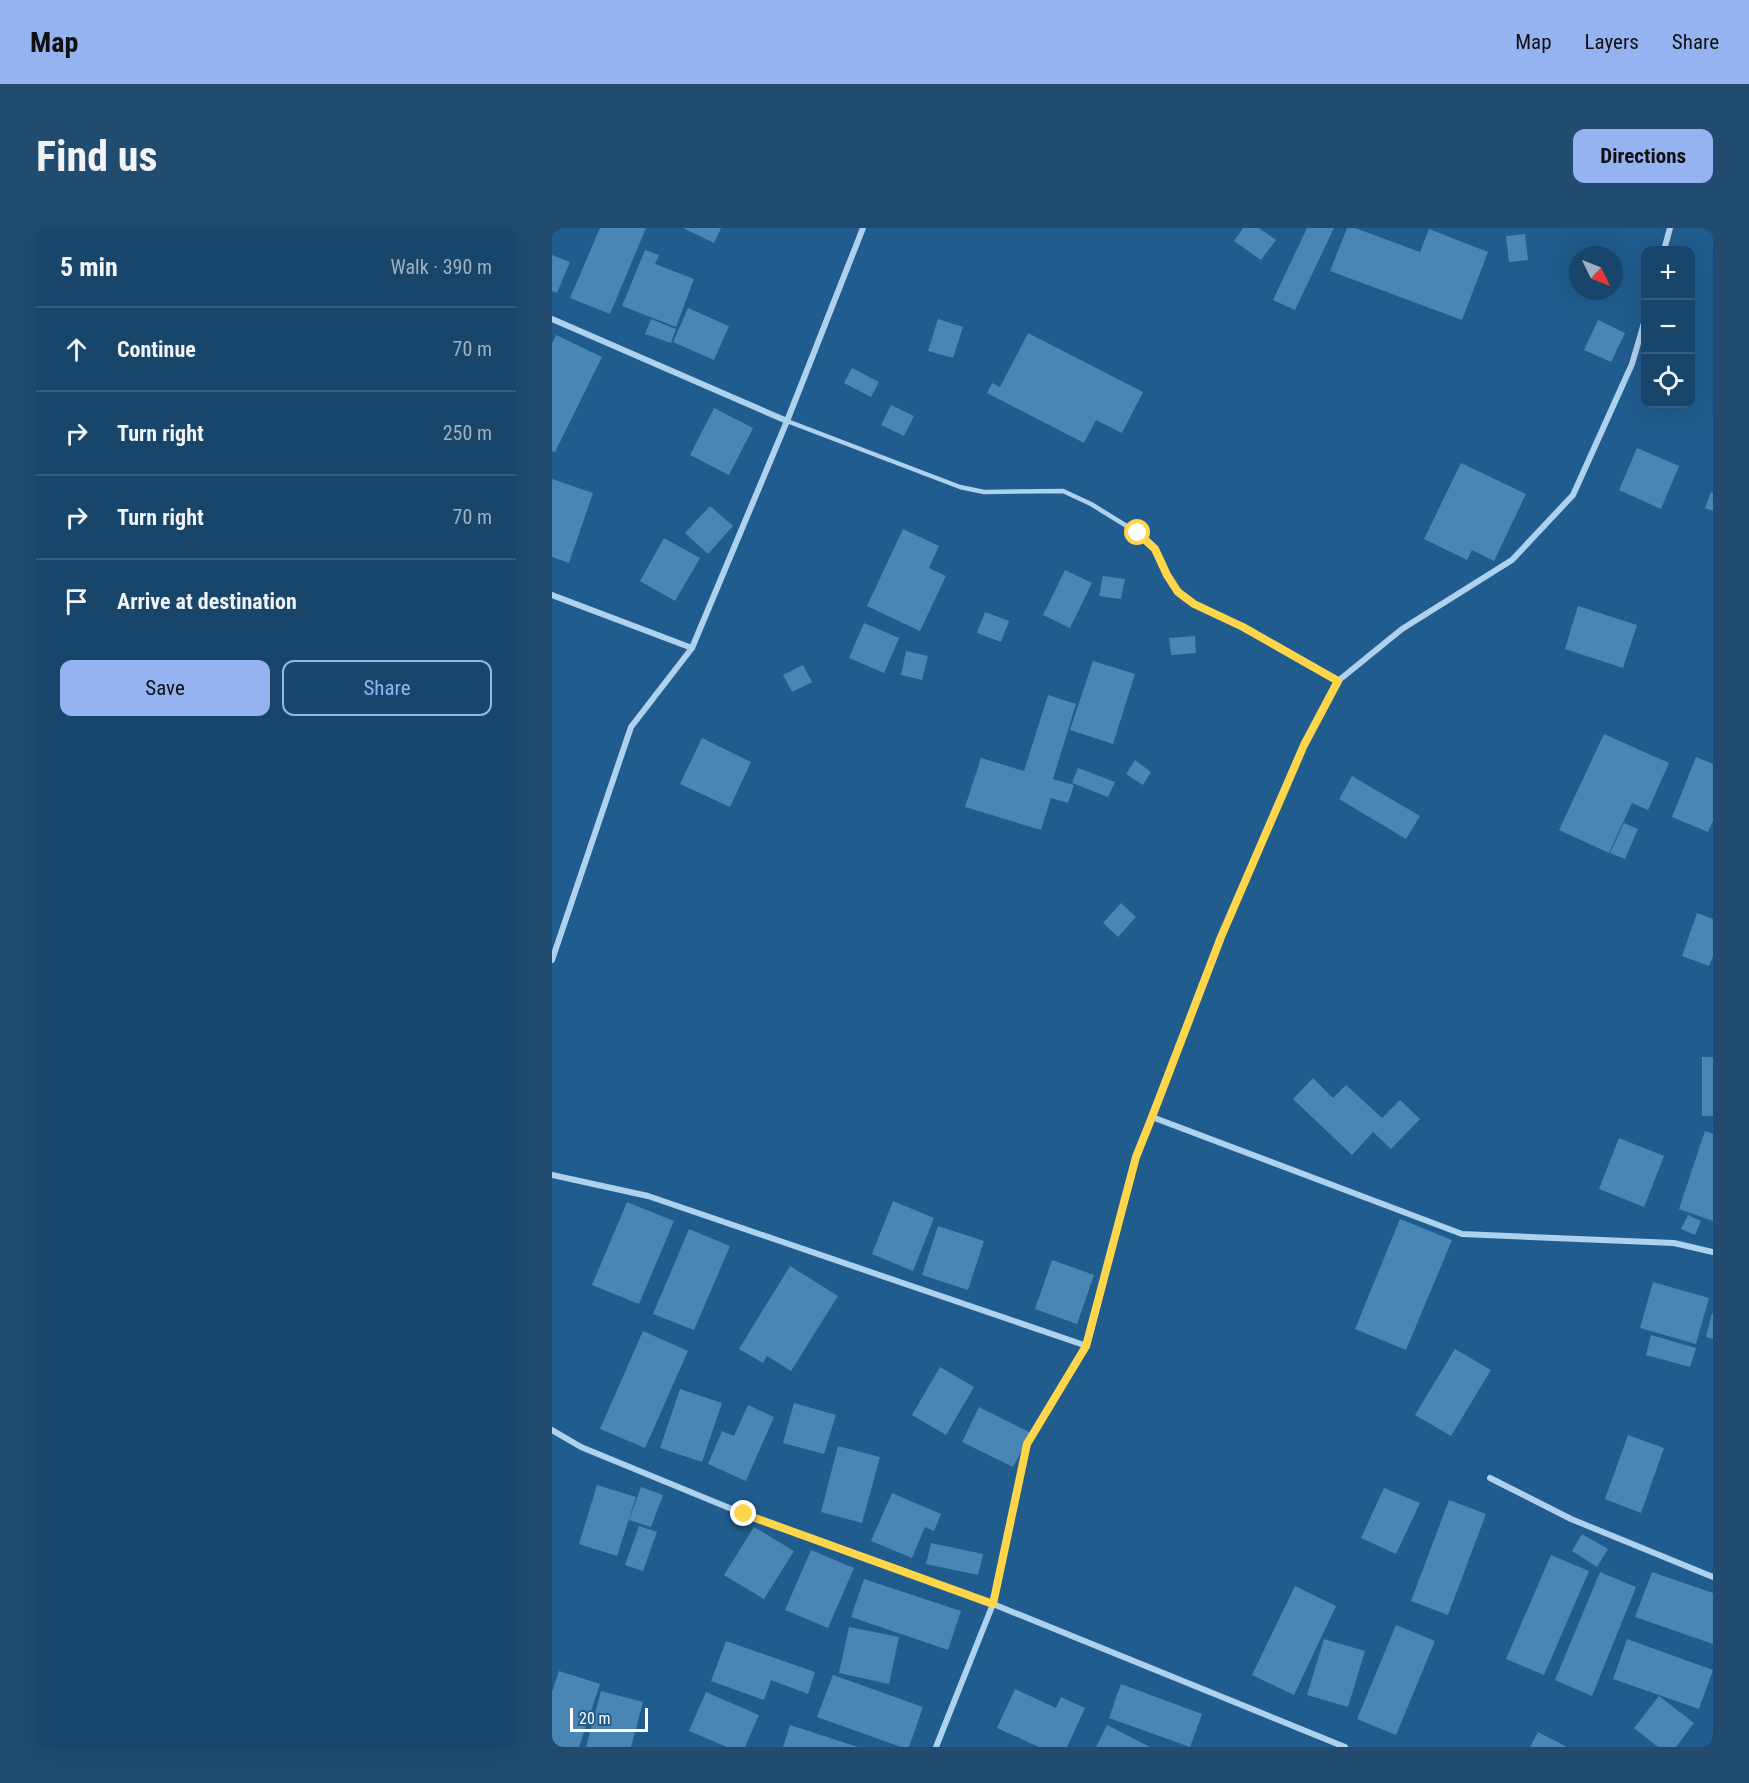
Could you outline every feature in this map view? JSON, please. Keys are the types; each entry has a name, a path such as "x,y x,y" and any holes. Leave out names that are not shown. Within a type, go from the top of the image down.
{"street":[{"path":"552,960 631,727 692,648 787,421 863,228"},
{"path":"1665,246 1670,228"},
{"path":"552,319 787,421"},
{"path":"936,1747 993,1604 1027,1444 1086,1346 1136,1157 1221,937 1304,745 1338,681 1402,629 1512,560 1573,495 1632,364 1641,333"},
{"path":"552,596 692,648"},
{"path":"1152,1117 1462,1234 1674,1243 1713,1252"},
{"path":"552,1175 648,1196 1086,1346"},
{"path":"552,1430 581,1447 744,1514 993,1604 1345,1747"},
{"path":"1490,1478 1571,1519 1713,1577"}],"lane":[{"path":"787,421 960,487 984,492 1063,491 1090,504 1138,533 1155,549 1178,592 1194,604 1243,627 1338,681"}],"building":[{"path":"600,228 646,228 610,314 570,298"},
{"path":"683,228 721,228 714,243"},
{"path":"1243,228 1259,228 1276,240 1261,260 1234,241"},
{"path":"1307,228 1334,228 1295,310 1273,300"},
{"path":"1347,228 1355,228 1420,252 1429,229 1488,252 1462,320 1330,271"},
{"path":"1525,234 1528,260 1509,262 1506,236"},
{"path":"645,250 659,255 655,264 694,279 676,327 622,306"},
{"path":"552,255 570,262 557,293 552,291"},
{"path":"688,308 729,326 714,360 673,342"},
{"path":"651,319 676,329 671,343 645,334"},
{"path":"938,319 963,327 953,358 928,351"},
{"path":"1598,320 1625,333 1611,362 1584,350"},
{"path":"1028,333 1143,392 1122,433 1096,420 1084,443 987,393 992,383 1000,387"},
{"path":"556,335 602,357 555,452 552,451 552,344"},
{"path":"852,368 879,382 871,397 844,383"},
{"path":"891,405 914,416 904,436 881,425"},
{"path":"714,408 753,428 729,475 690,455"},
{"path":"1637,448 1679,466 1661,509 1619,490"},
{"path":"1461,463 1526,494 1494,561 1472,550 1467,560 1424,539"},
{"path":"552,479 593,493 569,563 552,557"},
{"path":"1711,492 1713,493 1713,511 1705,508"},
{"path":"710,506 733,526 708,554 685,533"},
{"path":"903,529 939,546 929,568 946,576 920,631 867,606"},
{"path":"664,538 700,558 675,601 640,581"},
{"path":"1065,570 1092,583 1070,628 1043,615"},
{"path":"1103,576 1125,579 1121,599 1099,596"},
{"path":"1578,606 1637,625 1623,668 1565,649"},
{"path":"985,612 1009,621 1001,642 977,633"},
{"path":"864,623 899,638 884,673 849,658"},
{"path":"1195,636 1196,653 1171,655 1169,638"},
{"path":"906,651 928,656 922,680 901,675"},
{"path":"1093,661 1135,674 1113,744 1070,730"},
{"path":"803,665 812,682 792,692 783,675"},
{"path":"1048,695 1076,704 1053,779 1074,785 1068,803 1051,798 1041,830 965,807 981,758 1024,771"},
{"path":"1604,734 1669,763 1648,810 1632,803 1609,853 1559,830"},
{"path":"702,738 751,762 730,807 680,784"},
{"path":"1696,757 1713,764 1713,821 1708,832 1672,817"},
{"path":"1135,760 1151,772 1143,785 1126,774"},
{"path":"1078,768 1115,782 1108,797 1072,783"},
{"path":"1352,776 1420,816 1406,839 1339,799"},
{"path":"1624,823 1638,829 1625,859 1610,853"},
{"path":"1121,903 1136,917 1118,937 1103,923"},
{"path":"1697,913 1713,919 1713,956 1709,966 1682,956"},
{"path":"1702,1057 1713,1057 1713,1116 1702,1116"},
{"path":"1313,1078 1333,1098 1346,1085 1382,1118 1400,1100 1420,1119 1391,1149 1373,1132 1352,1155 1293,1099"},
{"path":"1705,1131 1713,1134 1713,1221 1679,1209"},
{"path":"1619,1138 1664,1156 1644,1207 1599,1189"},
{"path":"893,1201 934,1218 913,1271 872,1254"},
{"path":"627,1202 674,1221 639,1304 592,1285"},
{"path":"1688,1215 1701,1221 1695,1235 1681,1229"},
{"path":"1400,1219 1452,1240 1406,1350 1355,1329"},
{"path":"938,1226 984,1241 968,1290 922,1275"},
{"path":"689,1229 730,1246 694,1330 653,1314"},
{"path":"1052,1260 1094,1275 1077,1324 1035,1309"},
{"path":"790,1266 838,1296 791,1371 767,1356 763,1363 739,1349"},
{"path":"1653,1282 1709,1298 1696,1344 1640,1328"},
{"path":"1713,1313 1713,1339 1706,1337"},
{"path":"643,1331 688,1351 645,1448 600,1429"},
{"path":"1651,1335 1696,1348 1690,1367 1646,1355"},
{"path":"1455,1349 1491,1370 1451,1436 1415,1415"},
{"path":"940,1367 974,1387 946,1435 912,1415"},
{"path":"680,1389 722,1403 702,1462 660,1448"},
{"path":"794,1403 836,1415 824,1454 783,1443"},
{"path":"748,1405 774,1417 746,1481 708,1464 722,1431 734,1436"},
{"path":"979,1407 1031,1433 1013,1467 962,1442"},
{"path":"1628,1435 1664,1448 1641,1513 1605,1499"},
{"path":"838,1446 880,1457 862,1523 821,1512"},
{"path":"597,1485 636,1497 617,1556 579,1544"},
{"path":"641,1487 663,1495 651,1527 629,1520"},
{"path":"1384,1488 1420,1503 1396,1554 1361,1538"},
{"path":"892,1493 941,1514 934,1531 925,1527 912,1558 871,1541"},
{"path":"1449,1500 1486,1514 1448,1615 1411,1601"},
{"path":"639,1526 657,1532 643,1571 625,1565"},
{"path":"754,1527 794,1551 764,1599 724,1575"},
{"path":"1582,1534 1608,1549 1597,1567 1572,1551"},
{"path":"931,1543 983,1554 978,1575 926,1564"},
{"path":"811,1550 854,1568 828,1628 785,1610"},
{"path":"1551,1555 1589,1571 1544,1675 1506,1659"},
{"path":"1600,1572 1636,1587 1592,1696 1555,1680"},
{"path":"1652,1572 1713,1593 1713,1644 1635,1617"},
{"path":"864,1579 961,1611 948,1650 851,1617"},
{"path":"1295,1586 1336,1606 1294,1695 1252,1675"},
{"path":"1396,1625 1435,1641 1396,1735 1357,1719"},
{"path":"849,1627 899,1637 889,1684 839,1673"},
{"path":"1324,1639 1365,1651 1348,1707 1307,1695"},
{"path":"1627,1639 1713,1670 1699,1709 1613,1679"},
{"path":"726,1641 815,1672 808,1694 771,1680 764,1700 711,1681"},
{"path":"559,1671 600,1684 579,1747 552,1747 552,1692"},
{"path":"833,1675 923,1707 909,1747 901,1747 817,1717"},
{"path":"1121,1684 1202,1714 1190,1747 1109,1718"},
{"path":"1015,1689 1056,1708 1061,1697 1085,1708 1067,1747 1039,1747 997,1728"},
{"path":"601,1691 643,1702 631,1747 586,1747"},
{"path":"706,1692 759,1715 745,1747 727,1747 689,1731"},
{"path":"1659,1696 1694,1723 1676,1747 1658,1747 1634,1728"},
{"path":"790,1725 858,1747 783,1747"},
{"path":"1107,1725 1150,1747 1096,1747"},
{"path":"1538,1732 1567,1747 1530,1747"}],"route":[{"path":"744,1514 993,1604 1027,1444 1086,1346 1136,1157 1221,937 1304,745 1338,681 1243,627 1194,604 1178,592 1155,549 1138,533"}]}
